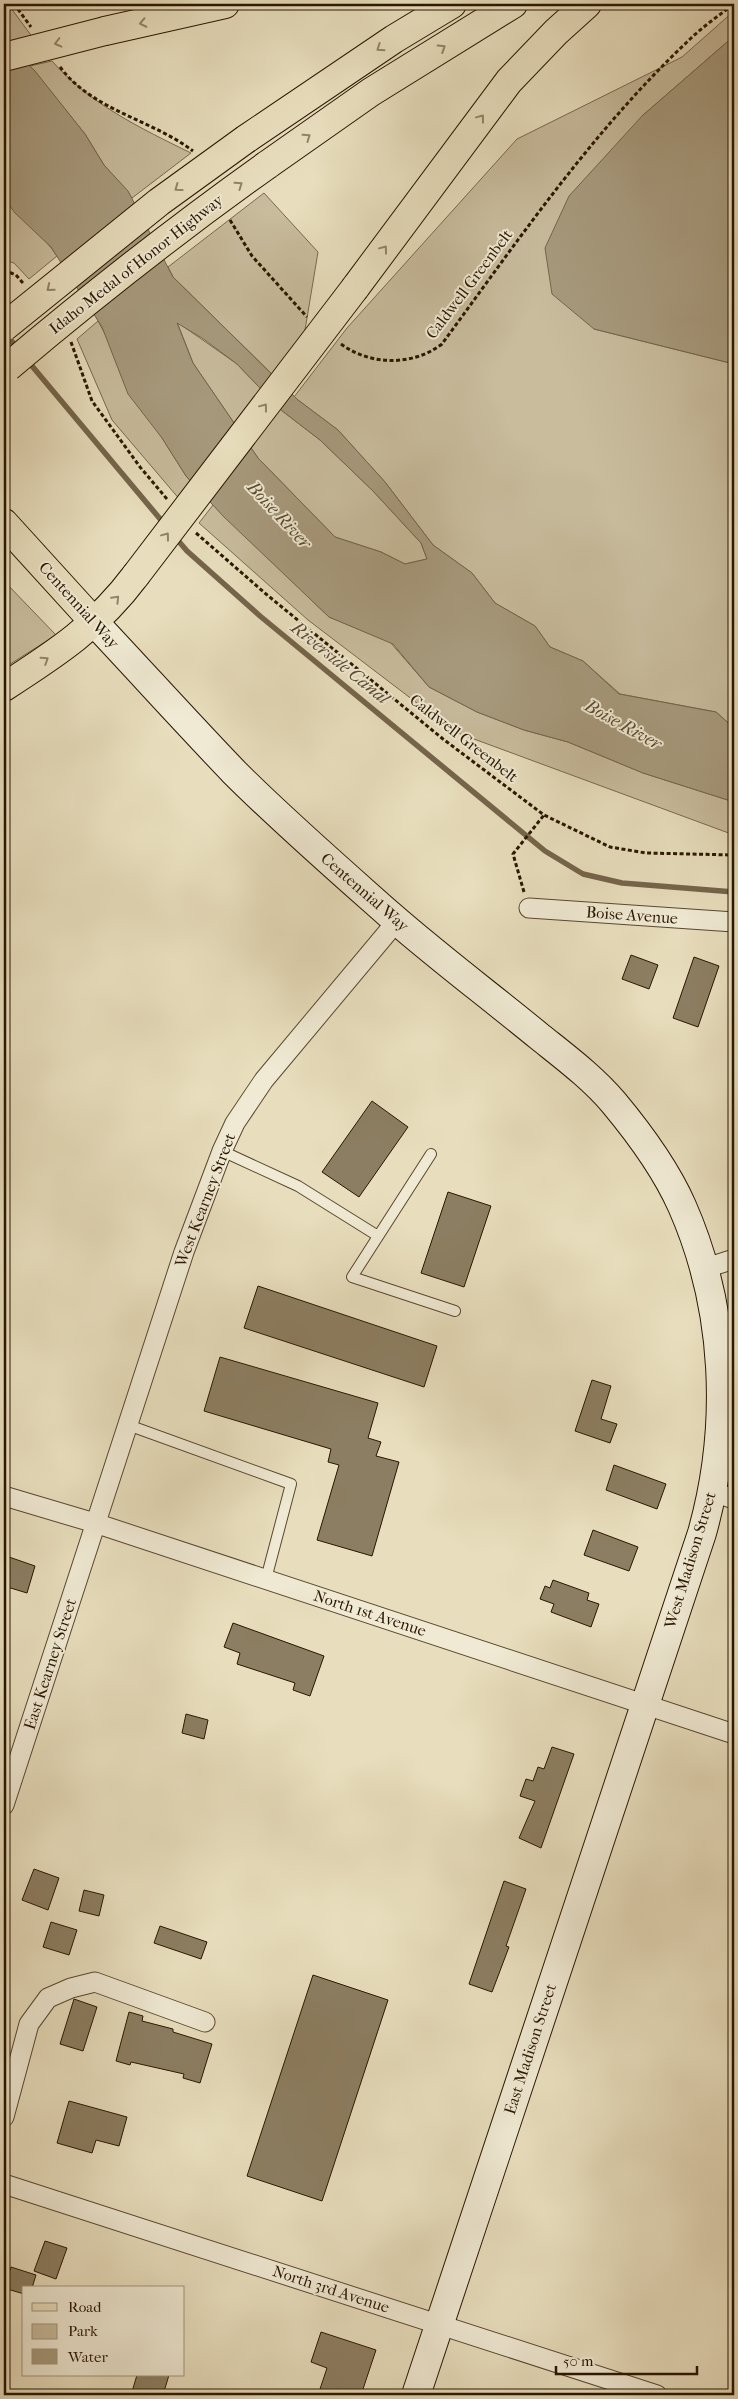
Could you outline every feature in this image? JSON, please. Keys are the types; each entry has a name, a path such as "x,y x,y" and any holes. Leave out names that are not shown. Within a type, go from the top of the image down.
{"main road":[{"path":"4,57 105,31 225,4"},
{"name":"Idaho Medal of Honor Highway","path":"4,327 159,202 246,139 394,39 452,4"},
{"name":"Idaho Medal of Honor Highway","path":"6,369 95,294 183,225 371,92 514,4"},
{"path":"4,687 68,645 122,593 355,288 509,80 587,4"},
{"name":"Centennial Way","path":"4,523 236,773 319,852 397,921 569,1061 613,1102 651,1154 681,1205 703,1269"},
{"name":"West Madison Street","path":"644,1703 702,1533 724,1496 721,1373 715,1321 703,1269"},
{"name":"East Madison Street","path":"416,2395 644,1703"}],"street":[{"name":"Boise Avenue","path":"529,908 734,922"},
{"name":"West Kearney Street","path":"95,1524 184,1252 222,1151 235,1123 264,1080 397,921"},
{"path":"703,1269 734,1259"},
{"name":"North 1st Avenue","path":"4,1496 266,1579 734,1734"},
{"name":"East Kearney Street","path":"4,1805 95,1524"},
{"path":"4,2117 29,2024 48,1998 70,1988 95,1982 205,2022"},
{"name":"North 3rd Avenue","path":"4,2184 657,2395"}],"lane":[{"path":"222,1151 298,1186 378,1236"},
{"path":"431,1154 352,1277 455,1311"},
{"path":"128,1425 291,1484 266,1579"}],"path":[{"path":"14,4 36,34"},
{"name":"Caldwell Greenbelt","path":"335,339 366,358 384,361 432,352 442,344 577,161 638,91 676,53 734,4"},
{"path":"58,64 76,83 107,106 186,146 195,153"},
{"path":"227,214 252,256 308,318"},
{"path":"4,270 16,274 28,290"},
{"path":"66,336 72,344 92,401 140,467 171,504"},
{"name":"Caldwell Greenbelt","path":"190,526 266,594 374,683 443,739 544,815 610,847 646,853 734,855"},
{"path":"529,908 513,854 544,815"}],"green space":[{"path":"4,4 8,4 33,38 7,45 4,42"},
{"path":"734,11 734,36 642,116 594,329 734,364 734,728 716,712 620,694 583,661 550,647 535,626 495,603 472,573 433,545 385,482 338,430 294,397 347,328 517,139 682,57"},
{"path":"52,61 83,90 117,114 191,153 132,198 104,165 85,134 30,66"},
{"path":"264,193 318,252 304,336 274,376 173,277 168,267"},
{"path":"4,198 57,256 29,279 14,263 4,260"},
{"path":"98,321 162,438 186,476 194,485 181,501 112,420 77,339"},
{"path":"177,322 237,364 281,410 320,440 373,491 421,543 427,559 405,564 381,552 335,537 258,458 193,363"},
{"path":"213,505 329,617 390,642 429,687 477,712 524,730 568,742 643,773 734,802 734,835 455,732 308,620 199,523"},
{"path":"4,581 56,635 4,668"}],"water":[{"path":"734,36 734,364 594,329 552,294 545,248 569,196 642,116"},
{"name":"Boise River","path":"4,42 35,71 85,134 104,165 128,191 173,277 298,400 338,430 385,482 433,545 472,573 495,603 535,626 550,647 583,661 619,694 716,712 734,728 734,802 643,773 568,742 524,730 477,712 429,687 393,644 329,617 224,517 186,476 162,438 128,394 102,327 51,247 15,213 4,198","holes":["177,323 202,338 237,364 281,410 320,440 373,491 421,543 427,559 405,564 381,552 335,537 258,458 193,363"]}],"building":[{"path":"631,955 658,965 649,989 622,979"},
{"path":"694,957 719,966 698,1027 673,1018"},
{"path":"372,1101 408,1127 359,1197 322,1172"},
{"path":"448,1192 491,1206 464,1287 421,1273"},
{"path":"258,1286 437,1346 424,1387 244,1328"},
{"path":"220,1357 378,1403 368,1438 381,1442 376,1456 399,1462 372,1556 317,1540 339,1465 328,1462 331,1449 204,1411"},
{"path":"592,1380 611,1386 601,1419 617,1424 610,1443 575,1431"},
{"path":"614,1465 666,1484 657,1509 606,1490"},
{"path":"593,1530 638,1547 629,1571 584,1555"},
{"path":"9,1557 35,1566 27,1593 4,1586 4,1574"},
{"path":"553,1580 589,1593 587,1600 599,1604 591,1627 551,1612 554,1604 540,1599 545,1586 550,1588"},
{"path":"233,1623 324,1656 310,1696 293,1690 295,1683 237,1664 240,1653 224,1647"},
{"path":"186,1714 208,1720 204,1739 182,1733"},
{"path":"552,1747 574,1754 541,1848 519,1838 535,1801 520,1796 526,1779 533,1781 538,1767 544,1769"},
{"path":"34,1869 59,1878 48,1910 22,1900"},
{"path":"504,1881 526,1889 506,1946 509,1947 492,1992 469,1984"},
{"path":"84,1890 104,1895 99,1916 79,1911"},
{"path":"51,1922 77,1930 69,1955 43,1947"},
{"path":"160,1926 207,1942 201,1959 154,1943"},
{"path":"313,1975 388,2000 322,2201 247,2176"},
{"path":"74,1999 97,2007 83,2051 60,2044"},
{"path":"129,2012 143,2016 142,2021 173,2029 173,2032 212,2044 200,2083 183,2078 184,2074 131,2062 130,2065 116,2061"},
{"path":"69,2101 127,2117 119,2146 96,2140 92,2153 57,2143"},
{"path":"45,2241 67,2248 56,2279 34,2271"},
{"path":"11,2267 36,2275 33,2286 22,2286 22,2293 4,2288"},
{"path":"321,2332 376,2350 361,2395 318,2395 327,2368 311,2362"},
{"path":"137,2376 169,2376 163,2395 131,2395"}],"waterway":[{"name":"Riverside Canal","path":"5,333 18,349"},
{"name":"Riverside Canal","path":"27,360 166,526"},
{"name":"Riverside Canal","path":"175,537 187,551 260,616 545,851 583,874 622,883 734,892"}]}
